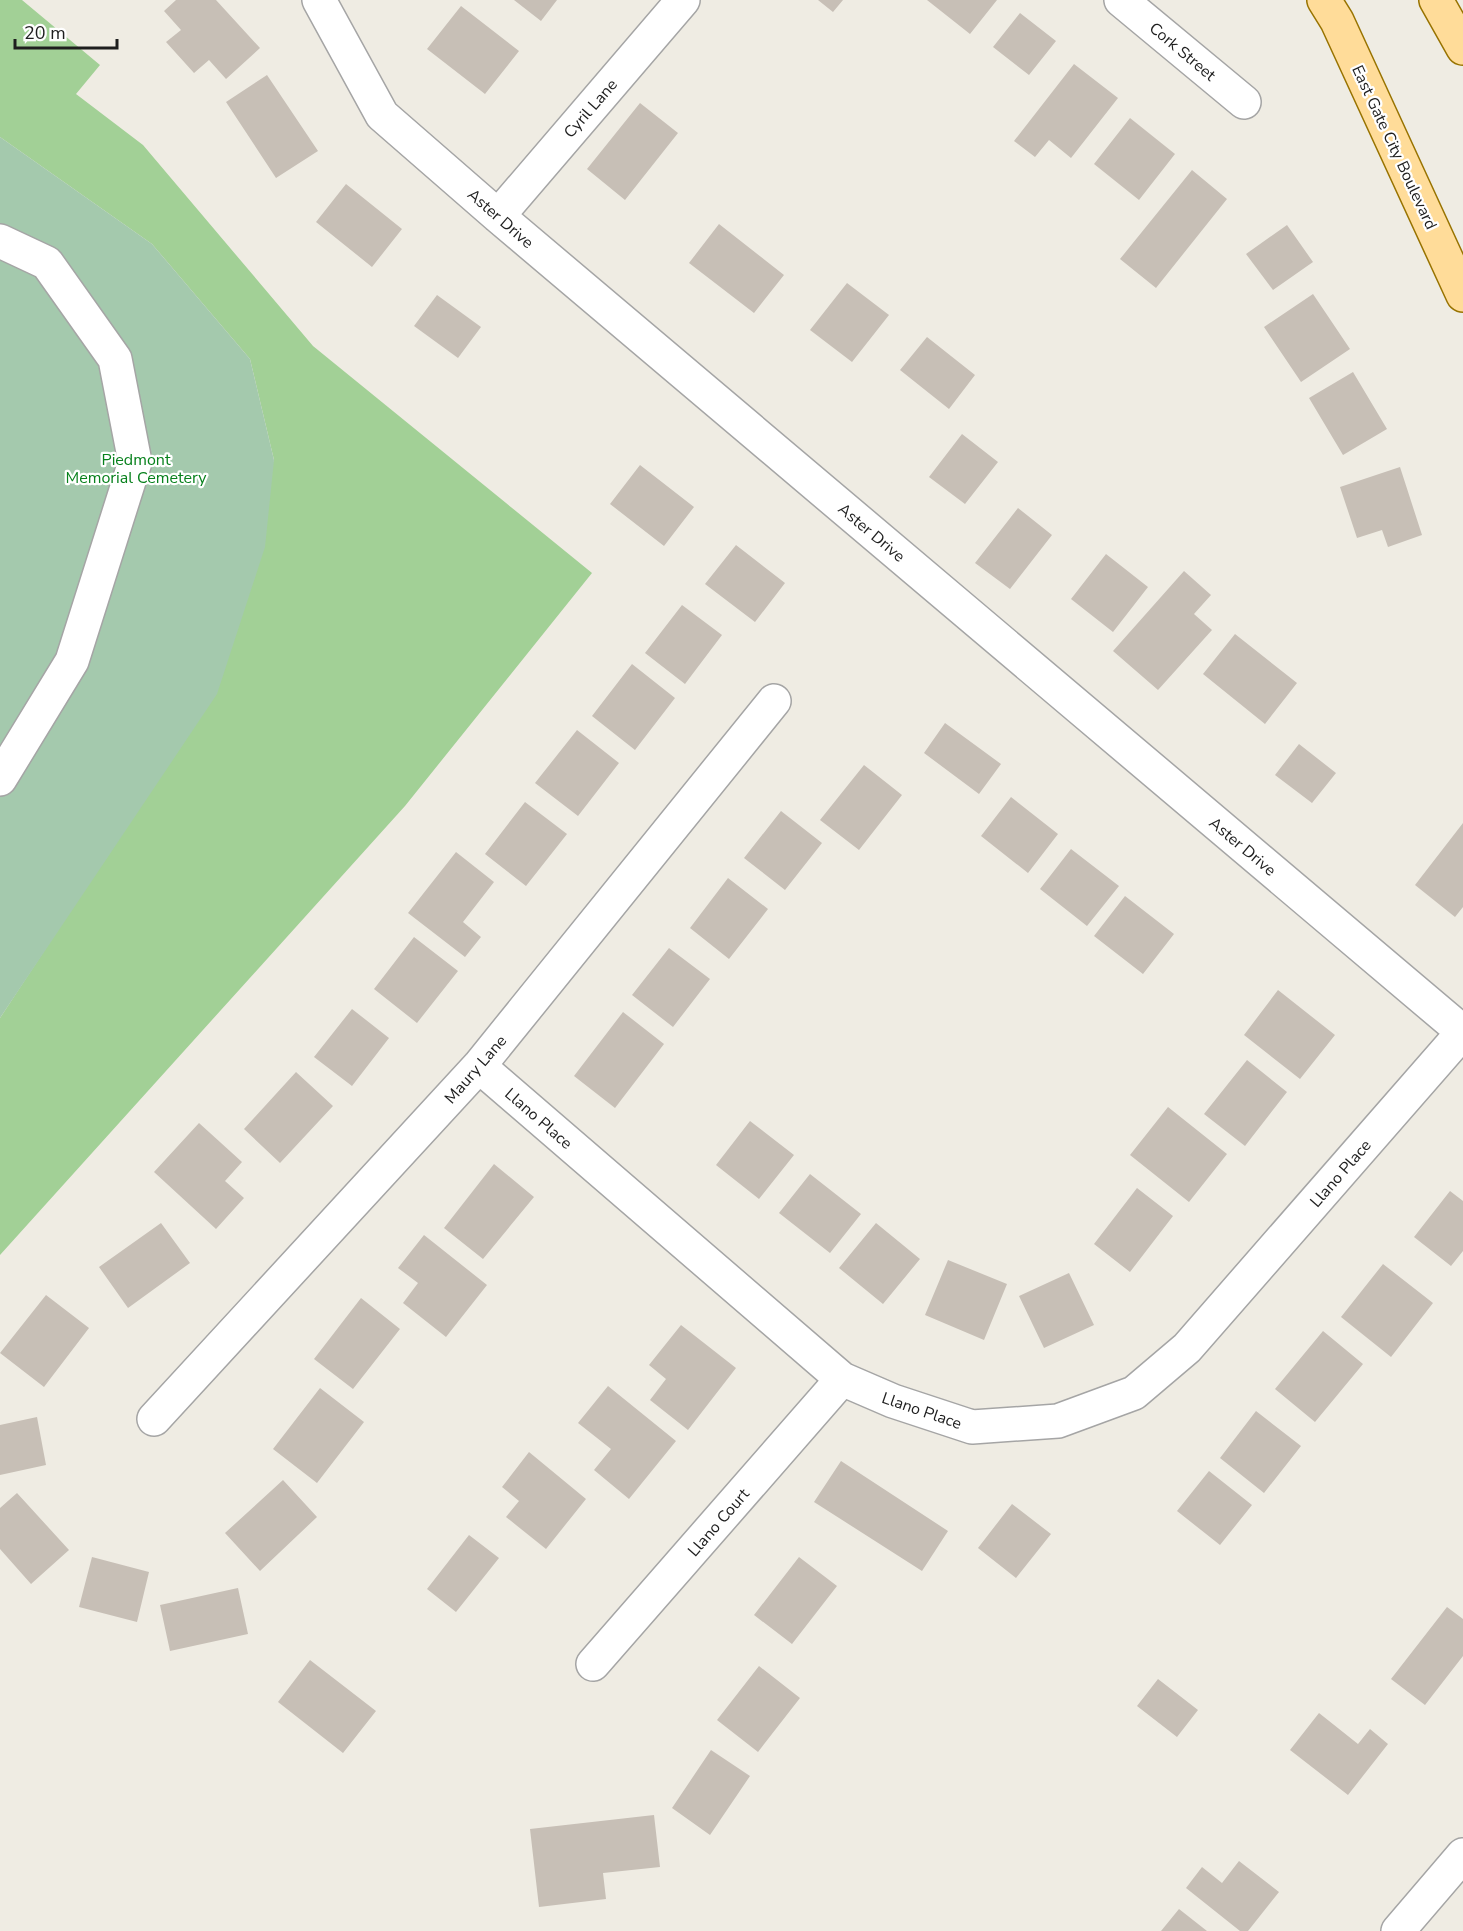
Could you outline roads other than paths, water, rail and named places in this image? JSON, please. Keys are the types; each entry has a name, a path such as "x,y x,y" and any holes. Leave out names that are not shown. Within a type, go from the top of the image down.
{"main road":[{"name":"East Gate City Boulevard","path":"1324,0 1342,32 1463,295"},
{"path":"1436,0 1463,48"}],"street":[{"name":"Aster Drive","path":"319,0 382,115 498,216 1463,1032"},
{"name":"Cyril Lane","path":"498,216 683,0"},
{"name":"Cork Street","path":"1121,0 1244,102"},
{"path":"0,241 47,263 115,359 135,462 72,661 0,779"},
{"name":"Maury Lane","path":"154,1419 480,1066 774,701"},
{"name":"Llano Place","path":"480,1066 842,1379 893,1401 972,1427 1058,1421 1134,1393 1187,1348 1463,1032"},
{"name":"Llano Court","path":"593,1664 842,1379"},
{"path":"1398,1931 1463,1855"}],"park label":[{"name":"Piedmont Memorial Cemetery","path":"136,468"}]}
